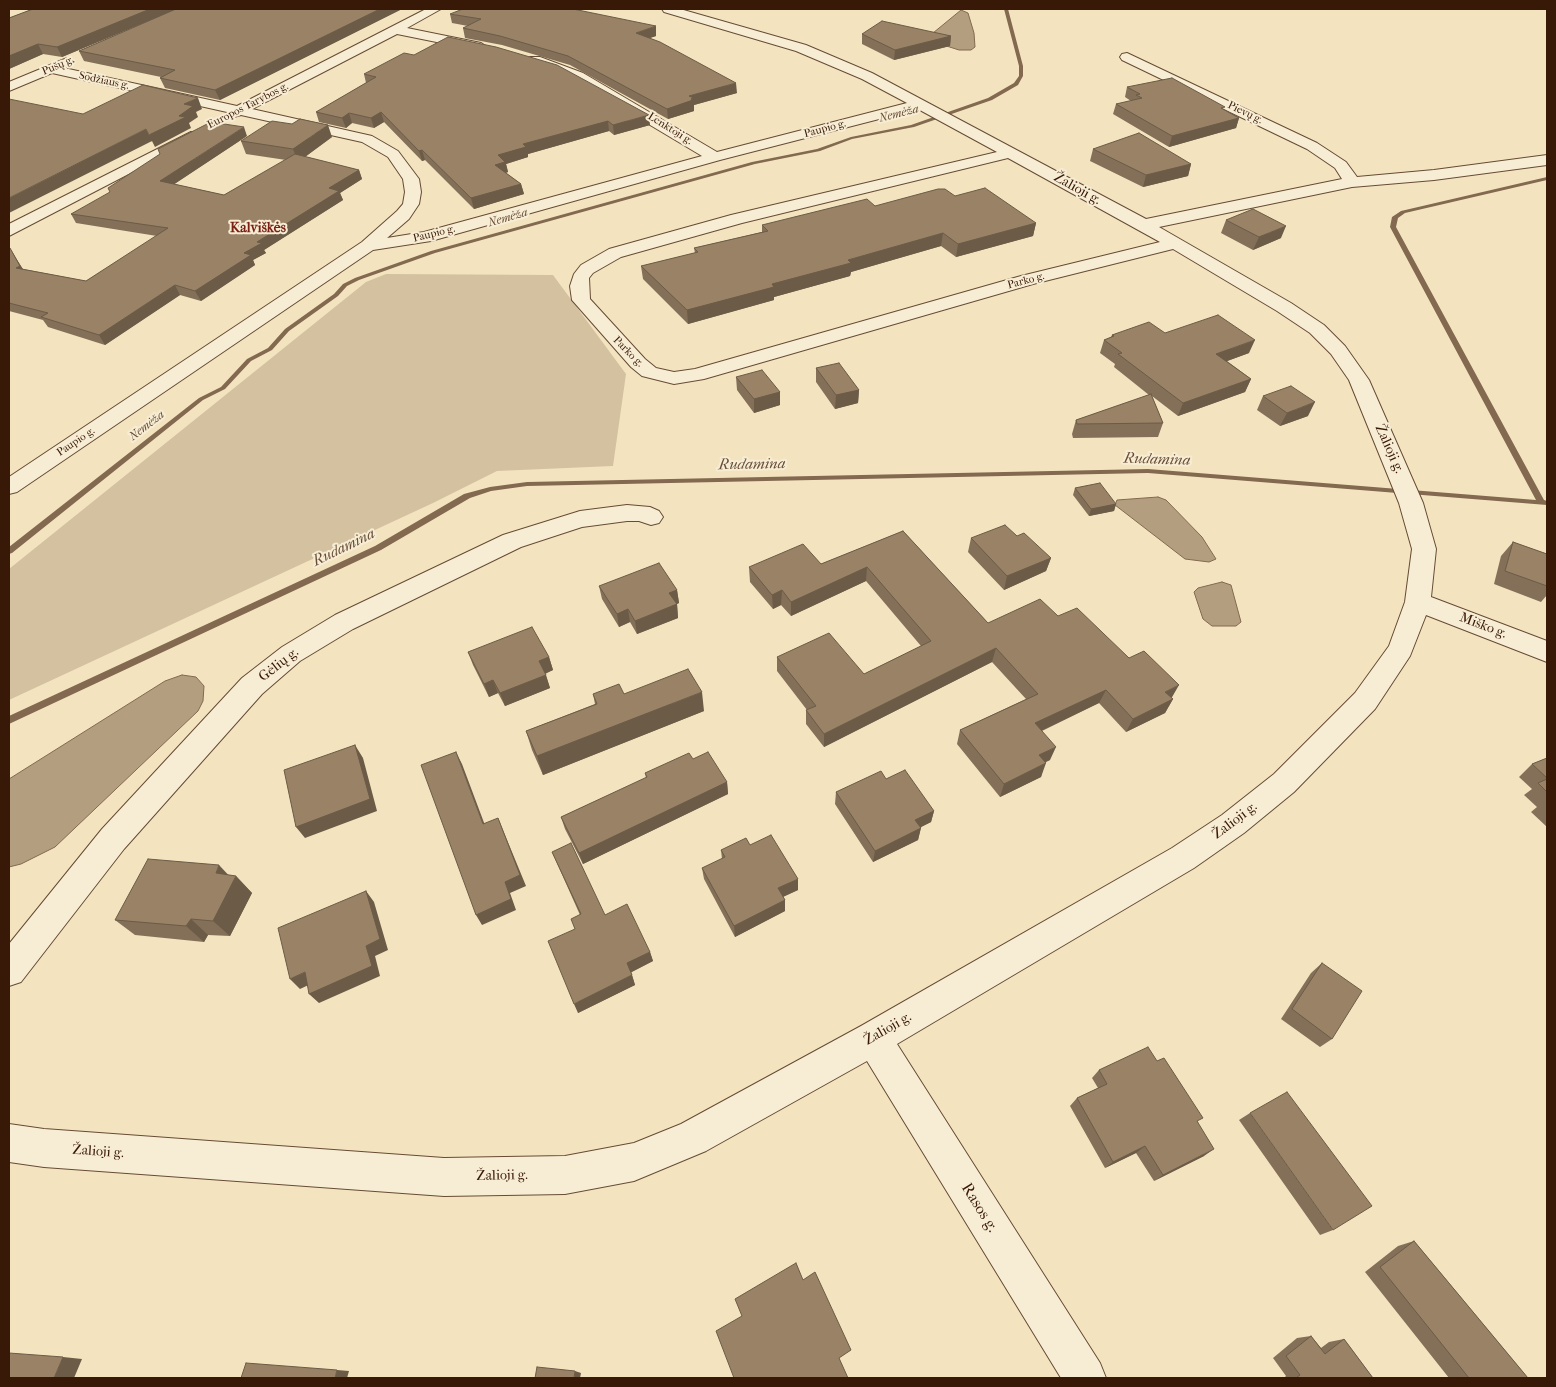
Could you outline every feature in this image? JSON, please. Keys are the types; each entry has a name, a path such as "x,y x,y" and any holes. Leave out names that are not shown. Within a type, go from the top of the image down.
{"street":[{"name":"Europos Tarybos g.","path":"9,231 435,9"},
{"name":"Žalioji g.","path":"9,1144 444,1177 565,1176 634,1162 693,1138 873,1038 1184,858 1233,824 1284,783 1366,701 1401,649 1418,602 1424,549 1406,490 1359,380 1338,350 1317,329 1284,306 1144,226 867,76 820,54 668,9"},
{"path":"397,30 492,49"},
{"name":"Lenktoji g.","path":"522,56 546,62 578,76 641,111 715,157"},
{"name":"Pievų g.","path":"1127,56 1312,146 1340,165 1352,182"},
{"name":"Pušų g.","path":"9,88 77,58"},
{"name":"Sodžiaus g.","path":"51,69 358,136 381,145 392,154 411,179 413,192 411,204 403,215 368,246"},
{"name":"Paupio g.","path":"9,487 368,246 425,237 715,157 924,108"},
{"name":"Parko g.","path":"1011,153 737,219 615,253 587,269 580,278 581,300 588,310 638,363 649,372 674,378 697,375 1026,280 1176,244"},
{"path":"1144,226 1352,182 1443,174 1547,160"},
{"name":"Gėlių g.","path":"9,970 113,839 252,686 291,654 344,622 512,541 580,519 627,513 642,513 650,517"},
{"name":"Miško g.","path":"1418,602 1547,652"},
{"name":"Rasos g.","path":"873,1038 1085,1378"}],"shaded area":[{"path":"961,10 968,13 974,33 975,47 971,50 959,50 937,43 933,33"},
{"path":"386,274 553,275 626,374 613,466 497,471 433,503 9,700 9,569 366,282"},
{"path":"1158,497 1166,500 1202,537 1216,559 1209,562 1185,559 1115,505 1117,500"},
{"path":"1222,582 1231,585 1241,622 1236,626 1212,626 1203,619 1194,592 1198,588"},
{"path":"182,675 196,677 204,686 203,701 198,711 55,847 21,864 9,867 9,779 165,681"}],"building":[{"path":"33,9 150,9 57,47 38,44 9,56 9,18"},
{"path":"176,9 380,9 215,90 160,78 175,70 79,51"},
{"path":"463,9 573,9 656,26 636,33 660,42 736,83 689,96 694,98 691,99 693,100 667,109 568,56 500,36 463,28 481,19 450,14"},
{"path":"882,21 951,36 895,50 862,34"},
{"path":"448,37 496,47 557,65 649,115 613,125 608,121 523,144 526,147 498,155 505,162 495,165 521,184 471,198 422,150 419,151 381,112 371,118 349,113 342,118 316,112 376,77 364,74 404,53 414,55"},
{"path":"1172,78 1225,107 1221,108 1239,118 1172,136 1116,104 1142,98 1136,95 1140,94 1127,87"},
{"path":"143,85 198,98 184,104 193,106 179,116 186,117 149,135 146,129 9,198 9,99 83,114"},
{"path":"300,119 328,125 293,149 241,141 272,121 292,124"},
{"path":"211,122 244,127 160,181 224,195 295,154 359,170 329,188 339,191 257,242 262,243 244,253 251,255 195,291 175,285 99,335 41,317 48,313 9,303 10,248 20,266 16,268 86,281 168,228 71,214 110,192 108,188 160,154 158,149"},
{"path":"1139,133 1191,164 1146,175 1093,149"},
{"path":"985,188 1036,223 958,244 943,233 848,260 851,263 772,284 774,287 687,310 641,266 698,252 694,248 768,231 762,225 867,199 875,206 938,189 945,189 955,196"},
{"path":"1253,209 1286,226 1259,237 1226,220"},
{"path":"1218,315 1255,340 1216,354 1251,379 1183,403 1118,354 1122,353 1104,340 1114,336 1112,335 1149,322 1165,333"},
{"path":"839,363 859,390 836,395 816,368"},
{"path":"762,370 780,392 754,399 736,377"},
{"path":"1291,386 1315,402 1287,413 1263,396"},
{"path":"1151,394 1163,423 1077,424 1076,420"},
{"path":"1100,483 1116,504 1091,509 1075,488"},
{"path":"1005,525 1017,536 1024,533 1051,558 1007,576 971,538"},
{"path":"903,531 988,623 1040,599 1058,616 1077,608 1129,658 1144,651 1179,685 1165,692 1173,699 1133,719 1106,690 1035,723 1056,747 1039,755 1046,763 1004,784 960,730 1038,694 996,648 824,734 806,710 816,706 777,657 829,633 864,674 931,641 867,567 791,602 782,590 772,595 749,567 803,544 821,564"},
{"path":"1513,542 1547,554 1547,586 1505,571"},
{"path":"659,563 677,590 669,593 677,604 635,621 628,609 617,614 599,586"},
{"path":"532,627 549,657 539,661 546,675 500,693 493,680 484,684 468,652"},
{"path":"688,669 702,692 537,756 526,731 597,704 593,694 619,684 624,694"},
{"path":"355,745 370,799 296,827 284,770"},
{"path":"456,752 483,824 498,818 520,875 505,882 511,899 476,915 421,765"},
{"path":"708,752 727,782 579,853 561,817 647,777 645,773 689,753 693,759"},
{"path":"1547,758 1547,778 1532,764"},
{"path":"905,770 934,811 915,820 921,828 875,851 836,792 881,771 886,779"},
{"path":"1547,779 1547,792 1538,783"},
{"path":"771,835 798,879 778,888 785,900 734,926 702,868 725,857 721,850 746,838 750,845"},
{"path":"571,843 605,915 627,904 650,952 627,963 632,975 574,1004 548,941 575,929 571,919 581,914 552,852"},
{"path":"148,859 219,865 216,873 236,876 213,921 191,919 186,926 115,920"},
{"path":"366,891 380,939 366,946 372,966 309,994 305,972 290,979 278,928"},
{"path":"1322,963 1362,991 1332,1039 1292,1009"},
{"path":"1148,1047 1157,1061 1164,1058 1203,1118 1197,1121 1214,1149 1163,1175 1145,1146 1113,1162 1077,1098 1107,1084 1099,1070"},
{"path":"1287,1092 1372,1206 1333,1230 1250,1113"},
{"path":"1414,1241 1528,1378 1469,1378 1380,1267"},
{"path":"796,1263 803,1280 815,1272 851,1350 839,1358 848,1378 734,1378 716,1331 742,1316 735,1299"},
{"path":"1311,1336 1325,1354 1344,1339 1373,1378 1296,1378 1300,1375 1286,1356"},
{"path":"9,1353 63,1357 54,1378 9,1378"},
{"path":"246,1363 337,1370 335,1378 241,1378"},
{"path":"537,1367 575,1371 574,1378 535,1378"}],"waterway":[{"name":"Nemėža","path":"9,551 201,399 223,388 249,360 270,349 287,330 336,295 345,285 433,252 754,163 818,150 851,138 912,126 990,99 1016,84 1021,76 1021,66 1006,9"},
{"path":"1541,502 1393,227 1395,217 1403,212 1547,179"},
{"name":"Rudamina","path":"9,720 378,548 467,496 490,489 527,484 1148,471 1547,503"}],"district":[{"name":"Kalviškės","path":"258,229"}]}
